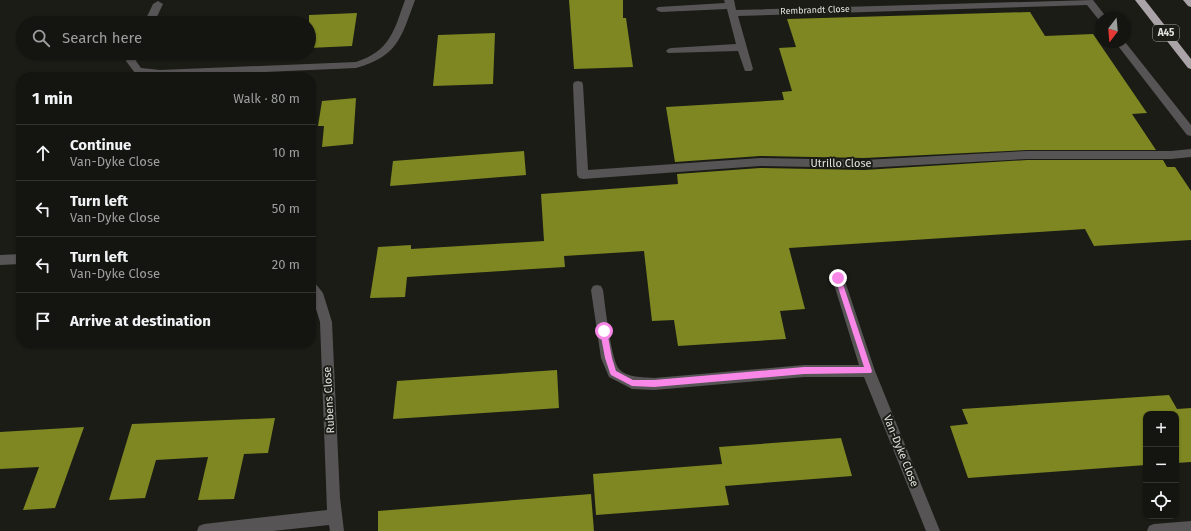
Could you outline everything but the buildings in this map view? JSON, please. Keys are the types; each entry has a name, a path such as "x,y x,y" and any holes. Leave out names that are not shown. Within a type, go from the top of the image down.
{"highway":[{"name":"A45","path":"1140,0 1191,66"},
{"path":"1188,0 1191,4"}],"street":[{"path":"204,72 356,65 370,62 381,56 395,41 410,0"},
{"path":"1089,1 1097,12"},
{"name":"Rembrandt Close","path":"661,9 731,6 1089,1"},
{"path":"152,16 158,4"},
{"path":"731,6 748,69"},
{"path":"671,50 742,47"},
{"path":"1125,48 1191,132"},
{"path":"132,60 138,71 145,72"},
{"name":"Utrillo Close","path":"578,85 583,176 760,162 864,164 1027,156 1171,156 1191,152"},
{"path":"0,260 16,259"},
{"name":"Van-Dyke Close","path":"838,278 868,371 933,531"},
{"path":"597,290 608,358 614,373 632,383 654,384 804,371 868,371"},
{"name":"Rubens Close","path":"204,531 336,524 326,322 319,297 316,293"},
{"path":"1154,531 1191,528"}],"route":[{"path":"604,331 608,358 614,373 632,383 654,384 804,371 868,371 838,278"}]}
